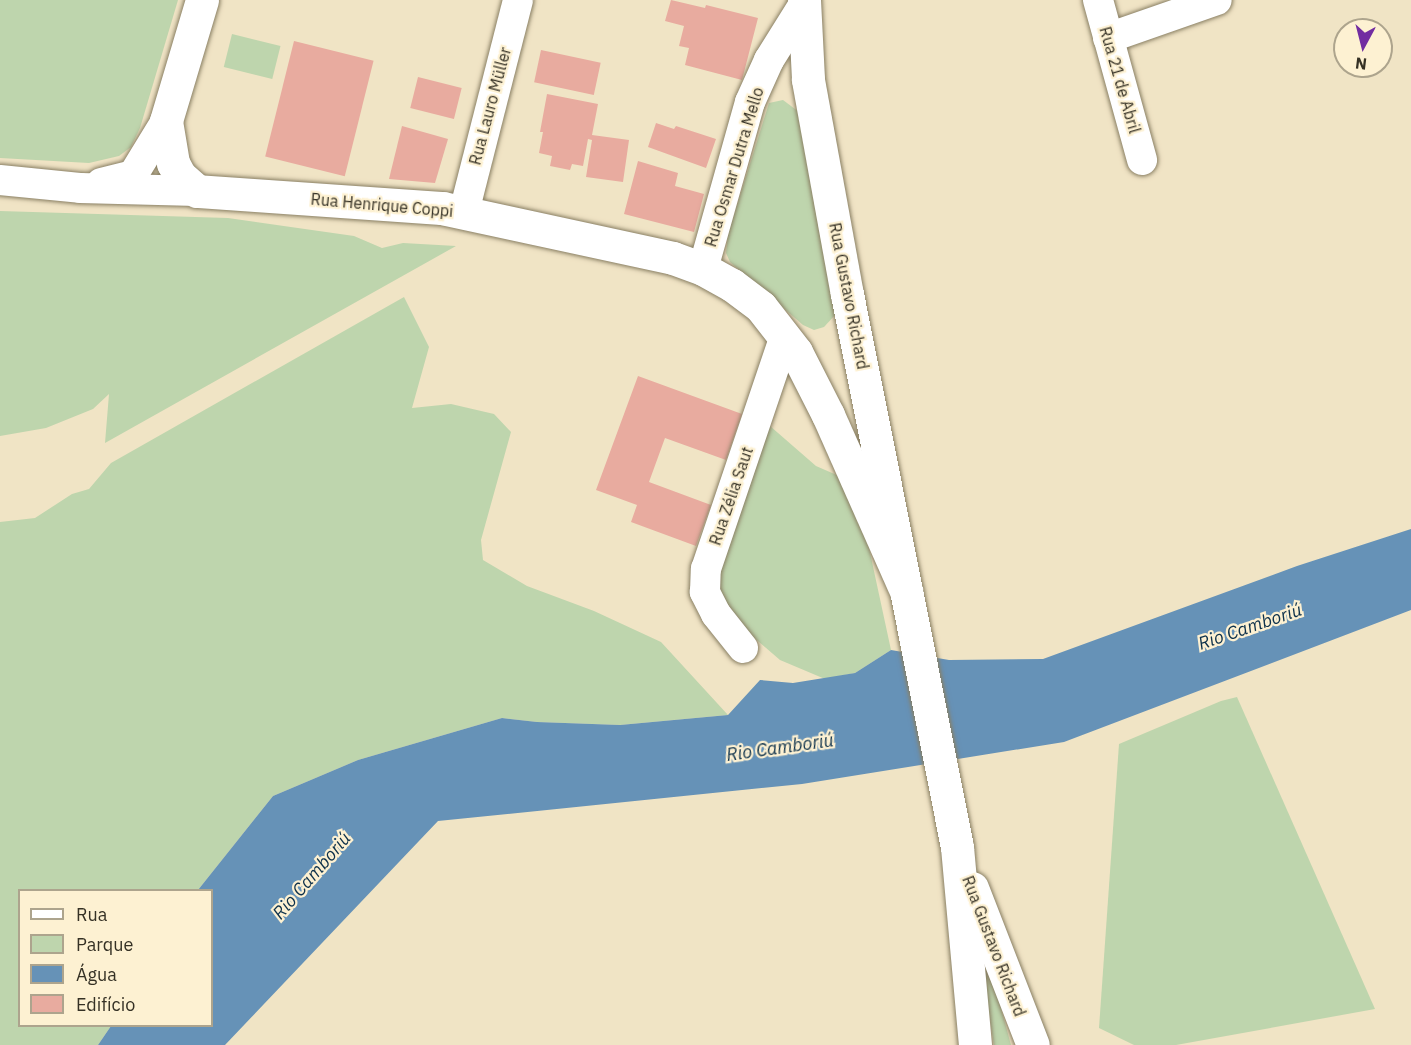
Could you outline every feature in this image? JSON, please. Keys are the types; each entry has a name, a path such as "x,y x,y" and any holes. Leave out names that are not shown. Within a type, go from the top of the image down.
{"main road":[{"path":"197,191 180,176 172,164 166,121 202,0"},
{"name":"Rua Gustavo Richard","path":"804,2 808,80 957,847 975,1045"},
{"name":"Rua Henrique Coppi","path":"197,191 442,208 621,246 703,269 732,285 761,307 791,344"},
{"name":"Rua Gustavo Richard","path":"791,344 828,415 909,605"},
{"name":"Rua Gustavo Richard","path":"957,847 1033,1045"}],"street":[{"name":"Rua Lauro Müller","path":"464,212 469,184 518,0"},
{"name":"Rua 21 de Abril","path":"1098,0 1142,160"},
{"path":"1108,38 1217,0"},
{"name":"Rua Osmar Dutra Mello","path":"703,269 750,102 769,60 804,2"},
{"path":"80,188 133,175 166,121"},
{"name":"Rua Henrique Coppi","path":"0,180 80,188 197,191"},
{"name":"Rua Zélia Saut","path":"743,648 716,614 705,592 706,568 791,344"}],"green space":[{"path":"0,0 178,0 140,128 131,147 119,156 89,163 0,158"},
{"path":"232,34 281,46 272,79 224,67"},
{"path":"783,100 799,112 836,314 824,327 814,330 803,325 730,262 726,253 728,234 769,103"},
{"path":"0,211 228,218 354,236 382,248 403,243 456,246 105,443 109,394 93,409 46,428 0,436"},
{"path":"404,297 429,347 412,408 451,404 494,414 511,432 481,540 483,560 527,586 594,611 661,642 728,715 620,725 537,722 502,718 358,760 273,796 199,889 18,889 18,1027 110,1027 98,1045 0,1045 0,522 35,518 72,494 89,489 111,463"},
{"path":"770,426 816,466 855,483 891,650 855,673 825,679 780,660 716,605 712,580"},
{"path":"1237,697 1375,1009 1176,1045 1134,1045 1099,1028 1119,744 1221,701"},
{"path":"985,960 990,968 1011,1045 994,1045 982,969"}],"water":[{"name":"Rio Camboriú","path":"1411,529 1411,610 1064,742 802,784 438,821 225,1045 98,1045 110,1027 213,1027 213,889 199,889 273,796 358,760 502,718 537,722 620,725 728,715 760,680 793,683 855,673 891,650 949,660 1043,659 1297,566"}],"building":[{"path":"671,0 705,8 706,5 758,18 742,80 685,65 689,48 679,46 684,26 665,21"},
{"path":"294,41 374,61 345,176 265,156"},
{"path":"541,50 601,63 594,95 534,82"},
{"path":"418,77 462,88 454,119 410,108"},
{"path":"547,94 598,104 592,135 629,140 623,182 586,177 592,140 588,139 583,166 572,164 570,170 550,166 552,156 539,153 543,132 540,132"},
{"path":"656,123 674,129 676,126 716,139 706,168 648,147"},
{"path":"402,126 448,139 435,183 389,179"},
{"path":"638,161 678,173 675,186 704,194 694,232 624,214"},
{"path":"638,376 742,414 726,460 665,438 649,482 711,505 696,546 631,522 637,505 596,490"}]}
